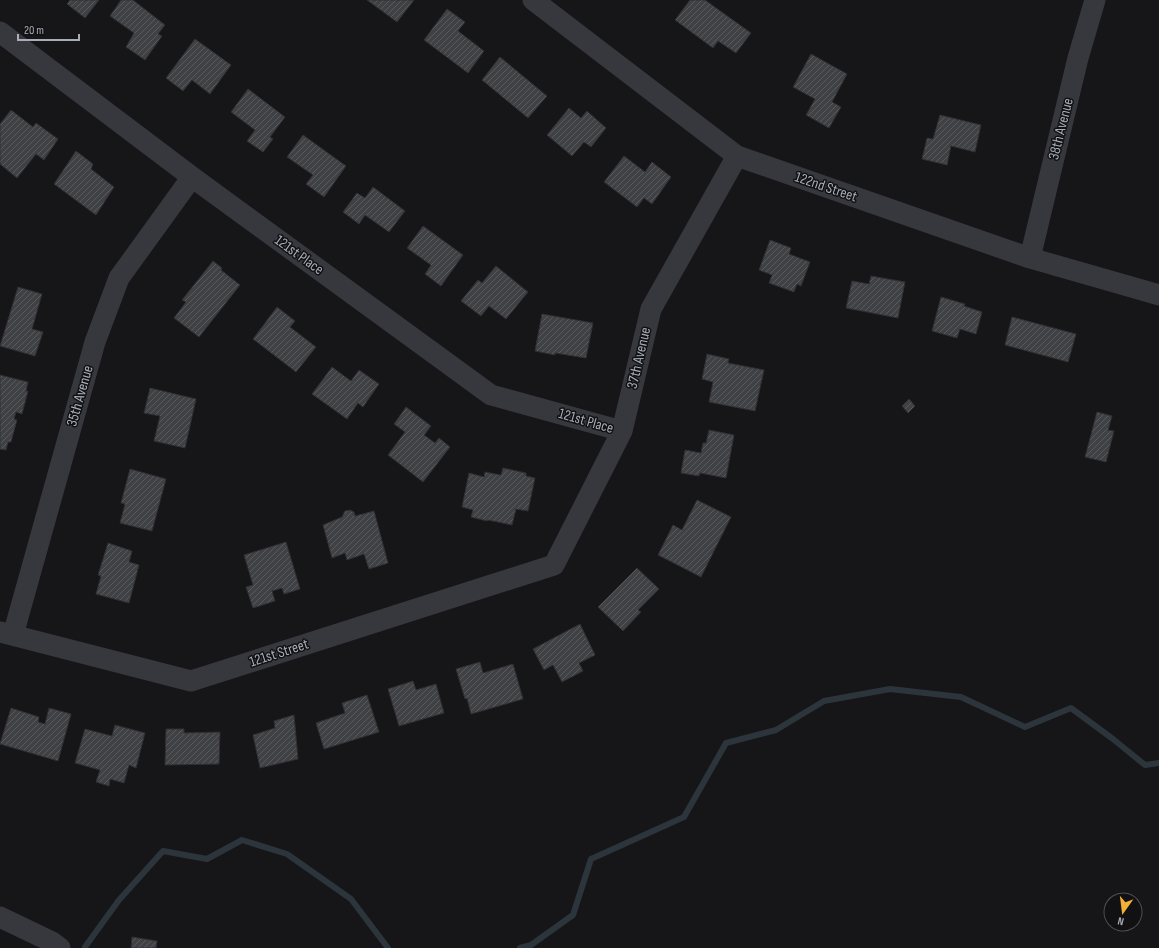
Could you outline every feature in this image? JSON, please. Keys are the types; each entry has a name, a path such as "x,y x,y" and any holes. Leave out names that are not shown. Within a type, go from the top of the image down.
{"street":[{"name":"122nd Street","path":"533,0 737,156 1030,258 1159,295"},
{"name":"38th Avenue","path":"1030,258 1078,58 1094,0"},
{"name":"121st Place","path":"0,32 192,177 491,395 622,431"},
{"name":"37th Avenue","path":"554,566 622,431 651,309 737,156"},
{"name":"35th Avenue","path":"6,633 95,342 119,278 192,177"},
{"name":"121st Street","path":"6,633 191,681 554,566"},
{"path":"0,917 52,942 60,948"}],"building":[{"path":"70,0 99,0 85,18 67,4"},
{"path":"121,0 133,0 165,25 158,34 162,36 145,60 126,47 134,33 110,16"},
{"path":"367,0 414,0 397,22"},
{"path":"690,0 705,0 751,33 736,53 718,41 713,48 675,20"},
{"path":"447,9 465,22 458,31 484,51 468,73 424,40"},
{"path":"195,39 231,65 210,94 192,80 183,91 166,78"},
{"path":"811,54 847,74 832,102 841,107 829,128 806,115 815,99 793,87"},
{"path":"500,57 547,96 528,118 482,80"},
{"path":"248,89 285,117 270,137 273,139 263,152 247,141 255,130 231,112"},
{"path":"569,108 581,118 587,111 606,128 591,147 584,142 572,156 547,135"},
{"path":"11,110 33,127 36,123 58,139 44,160 36,154 17,178 0,164 0,124"},
{"path":"940,115 981,125 975,152 951,146 947,165 922,159 927,138 933,139"},
{"path":"303,135 346,166 324,197 306,184 313,175 287,157"},
{"path":"76,151 93,164 91,169 114,187 96,215 54,184"},
{"path":"624,156 645,172 652,162 671,177 652,204 644,198 637,207 604,182"},
{"path":"373,187 405,211 389,232 365,215 359,224 343,212 357,193 365,198"},
{"path":"423,226 463,255 441,286 425,274 431,265 407,248"},
{"path":"770,240 791,248 789,254 810,262 801,286 797,284 794,292 769,283 772,275 759,270"},
{"path":"213,261 222,268 221,270 240,285 199,337 174,318 186,302 182,300"},
{"path":"496,266 528,292 506,319 489,306 481,316 461,301 478,280 482,283"},
{"path":"871,276 905,282 898,318 846,308 852,281 869,284"},
{"path":"18,287 42,294 32,329 43,332 35,356 0,346"},
{"path":"941,297 965,304 964,306 982,312 976,334 960,329 957,338 932,331"},
{"path":"277,307 295,321 290,327 316,347 296,372 253,339"},
{"path":"542,314 593,323 586,358 555,353 555,355 535,351"},
{"path":"1012,317 1076,334 1068,362 1005,345"},
{"path":"707,354 729,359 728,363 764,370 755,411 709,402 713,382 702,379"},
{"path":"332,367 351,381 359,370 379,384 363,407 358,403 347,419 312,394"},
{"path":"0,375 28,382 26,391 28,391 22,414 16,412 14,419 17,420 11,442 8,442 6,450 0,449"},
{"path":"150,388 196,399 185,448 154,441 160,416 144,413"},
{"path":"909,399 915,406 908,413 902,406"},
{"path":"406,407 431,426 424,435 435,443 439,438 450,447 423,482 388,455 405,432 394,424"},
{"path":"1097,412 1112,416 1108,430 1114,431 1106,462 1085,457"},
{"path":"709,430 734,435 726,478 700,473 699,476 681,473 685,450 701,453 703,443 706,443"},
{"path":"503,468 526,473 526,476 535,478 528,511 516,509 512,525 471,517 473,510 462,507 469,473 484,477 485,472 501,475"},
{"path":"130,469 166,479 152,531 120,523 125,504 121,503"},
{"path":"697,500 731,517 701,577 658,555 673,525 682,530"},
{"path":"350,510 354,512 355,516 374,511 388,563 369,569 364,554 347,560 345,553 332,558 323,525 342,517 345,511"},
{"path":"286,542 300,589 284,594 282,588 272,591 275,601 253,608 246,587 253,585 244,555"},
{"path":"108,543 132,551 129,562 139,565 129,603 96,594 101,576 98,575"},
{"path":"637,568 659,589 638,610 641,612 623,631 598,607"},
{"path":"580,624 595,655 579,663 583,671 562,682 553,665 544,670 533,649"},
{"path":"480,662 483,673 513,664 523,699 471,714 467,698 465,699 456,669"},
{"path":"413,681 416,690 436,684 444,713 399,726 388,689"},
{"path":"367,695 379,732 324,749 316,723 345,713 342,703"},
{"path":"11,708 39,717 38,722 45,724 49,708 71,714 58,761 0,744"},
{"path":"294,715 298,759 260,768 253,735 275,728 274,721"},
{"path":"115,725 145,733 136,768 129,765 124,783 110,779 109,786 96,782 100,770 75,763 85,729 112,736"},
{"path":"166,729 184,729 184,733 220,732 219,764 165,765"},
{"path":"132,937 157,941 156,948 131,948"}],"waterway":[{"path":"520,948 531,945 573,915 591,859 684,817 726,743 776,730 824,701 890,689 961,697 1025,727 1071,708 1145,765 1159,763"},
{"path":"85,947 119,900 163,851 207,859 242,840 287,854 351,899 388,948"}]}
